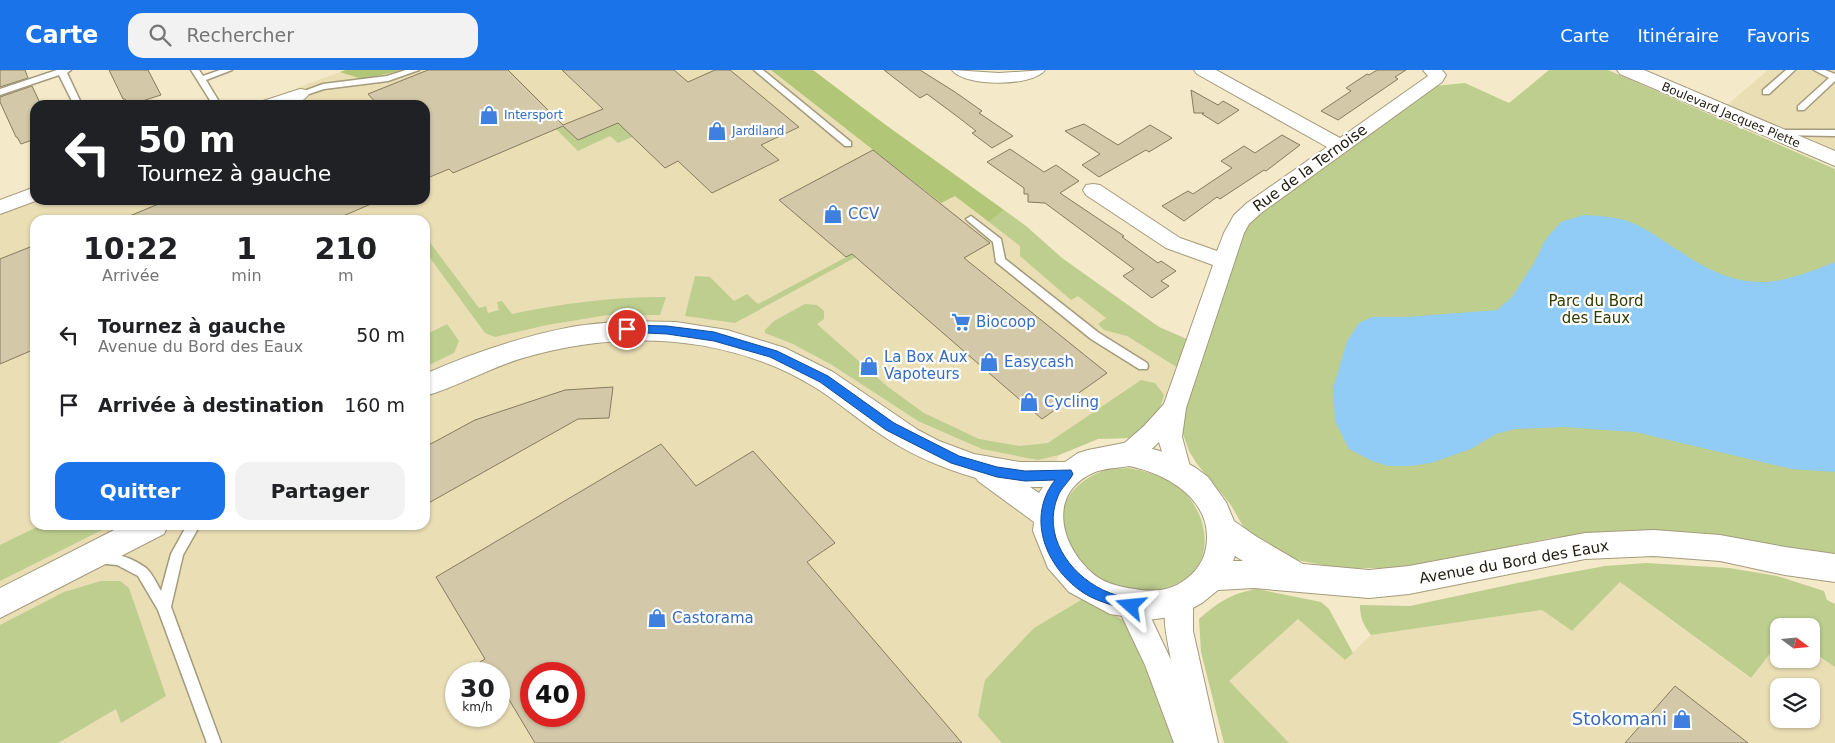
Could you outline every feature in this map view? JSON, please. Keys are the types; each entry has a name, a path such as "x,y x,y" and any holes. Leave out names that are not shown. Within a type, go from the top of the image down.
{"street":[{"path":"961,70 989,78 1008,78 1026,75 1036,70"},
{"path":"1202,70 1340,146"},
{"name":"Rue de la Ternoise","path":"1179,470 1170,437 1174,408 1224,261 1241,220 1254,208 1436,78 1437,75 1432,70"},
{"name":"Boulevard Jacques Piette","path":"1638,72 1835,160"},
{"path":"283,100 300,94"},
{"path":"1093,190 1173,243 1207,253 1224,261"},
{"path":"0,207 30,196"},
{"path":"430,383 456,370 487,358 523,346 558,338 627,329 667,330 714,336 758,349 797,364 824,379 890,426 933,449 976,466 1000,480 1046,514"},
{"name":"Rue de la Ternoise","path":"1129,454 1153,433 1174,408"},
{"path":"1129,454 1155,459 1179,470 1199,486 1214,506 1221,528 1221,553 1211,576 1198,590 1179,600 1152,606 1131,606 1099,595 1082,585 1066,569 1054,552 1048,533 1046,514 1053,492 1067,474 1082,464 1098,458 1129,454"},
{"path":"976,466 1025,476 1042,477 1067,474"},
{"name":"Avenue du Bord des Eaux","path":"1221,528 1258,555 1301,577"},
{"path":"0,604 143,530"},
{"name":"Avenue du Bord des Eaux","path":"1211,576 1254,574 1349,583 1409,580 1585,546 1615,544 1685,544 1720,548 1785,561 1835,568"},
{"name":"Avenue du Bord des Eaux","path":"1785,561 1835,581"},
{"path":"1179,600 1179,631 1203,743"},
{"path":"1131,606 1158,662 1189,743"}],"lane":[{"path":"196,70 214,100"},
{"path":"202,79 228,70"},
{"path":"300,94 338,84 388,78 415,70"},
{"path":"758,70 848,144"},
{"path":"1766,92 1792,70"},
{"path":"1802,108 1835,77 1818,70"},
{"path":"0,92 64,71 76,100"},
{"path":"1775,134 1835,133"},
{"path":"971,219 998,241 1000,260 1095,336 1143,366"},
{"path":"164,607 177,554 191,530"},
{"path":"88,558 118,560 142,572 164,607 214,743"}],"shaded area":[{"path":"346,70 813,70 1026,226 1062,258 1139,313 1159,327 1196,343 1174,408 1132,438 1098,439 1059,455 1032,510 1086,597 1124,621 1176,743 0,743 0,211 30,202 30,205 430,205 430,100 304,100 296,88"},
{"path":"1768,70 1835,70 1835,152 1726,106"},
{"path":"1620,582 1750,678 1770,653 1770,668 1820,668 1820,657 1835,667 1835,743 1289,743 1228,681 1298,619 1345,660 1371,635 1542,610 1572,631"}],"green space":[{"path":"346,70 404,70 362,79 340,72"},
{"path":"771,70 813,70 1004,210 989,222 955,196 941,203"},
{"name":"Parc du Bord des Eaux","path":"1549,70 1608,70 1835,169 1835,559 1583,535 1551,538 1424,565 1398,568 1339,568 1291,559 1248,535 1231,505 1197,464 1189,451 1174,408 1186,373 1127,336 1104,330 1098,324 1106,318 1078,296 1071,300 1020,256 1020,246 989,222 1004,210 1026,226 1062,258 1159,327 1196,343 1234,233 1424,87 1465,83 1509,103"},
{"path":"631,117 646,131 618,143 610,136 578,151 556,129 563,125 578,140"},
{"path":"430,243 479,308 486,306 488,313 499,310 497,302 502,301 512,314 588,301 666,297 660,315 608,315 547,325 495,337 485,333 430,258"},
{"path":"854,253 858,256 735,323 685,316 695,276 710,277 734,301 747,294 758,304"},
{"path":"805,304 817,305 824,311 824,319 817,324 888,387 924,413 979,439 1020,446 1048,443 1141,380 1155,383 1164,395 1157,417 1132,438 1098,439 1059,455 1038,460 982,449 918,421 832,365 793,344 765,333 765,330 774,321"},
{"path":"447,324 459,341 454,353 430,365 430,332"},
{"path":"1129,468 1156,475 1172,482 1184,492 1194,505 1201,519 1204,549 1199,563 1190,575 1166,588 1142,591 1117,588 1106,584 1085,569 1062,532 1062,511 1071,493 1079,485 1106,470"},
{"path":"31,530 102,530 0,581 0,545"},
{"path":"1646,563 1729,568 1777,576 1824,591 1827,600 1835,604 1835,667 1820,657 1820,618 1770,618 1770,654 1751,678 1620,582 1572,631 1542,610 1371,635 1362,621 1360,605 1410,606 1605,566"},
{"path":"101,581 120,581 129,588 166,696 121,723 116,709 58,743 0,743 0,625 64,592"},
{"path":"1257,589 1321,602 1329,609 1353,653 1345,660 1298,619 1229,681 1289,743 1224,743 1201,652 1199,619 1226,599"},
{"path":"1086,597 1124,621 1169,720 1176,743 1002,743 978,716 985,680 1034,628"}],"water":[{"path":"1584,215 1611,217 1631,222 1710,269 1726,276 1743,280 1770,282 1799,275 1835,262 1835,472 1792,469 1635,432 1563,427 1515,429 1496,434 1471,449 1431,463 1411,466 1388,466 1372,461 1349,449 1335,421 1333,389 1347,341 1359,323 1372,317 1407,317 1497,310 1512,297 1534,263 1546,239 1561,222"}],"building":[{"path":"0,70 25,70 28,78 0,87"},
{"path":"109,70 148,70 161,95 145,100 123,99"},
{"path":"428,70 508,70 563,125 603,109 562,70 674,70 688,82 715,70 730,70 799,127 761,145 779,160 712,193 678,161 665,168 618,123 578,140 563,126 453,173 449,169 430,177 430,100 373,100 368,94"},
{"path":"884,70 920,70 982,111 979,113 1013,136 992,148 972,133 976,131 927,94 920,98"},
{"path":"1377,70 1406,70 1395,77 1398,79 1338,120 1321,111 1351,91 1346,88 1367,74 1369,75"},
{"path":"32,86 39,100 30,100 30,141 21,144 16,137 0,102 0,97"},
{"path":"1191,90 1218,105 1223,101 1239,110 1218,124 1202,114 1204,113 1194,113"},
{"path":"1084,124 1118,145 1150,125 1172,138 1149,152 1146,150 1099,177 1082,165 1100,154 1065,131"},
{"path":"1282,135 1300,145 1266,171 1264,170 1220,199 1217,197 1184,221 1162,206 1188,191 1193,194 1232,168 1221,161 1244,146 1255,153"},
{"path":"1010,149 1044,172 1056,165 1079,181 1060,193 1124,236 1122,237 1158,263 1161,261 1176,271 1161,281 1169,286 1152,298 1123,276 1134,269 1045,203 1028,202 1028,194 1024,194 1024,188 987,162"},
{"path":"873,150 990,243 964,258 1107,373 1042,419 852,254 846,257 779,200"},
{"path":"156,205 368,205 346,215 132,215"},
{"path":"30,247 30,351 0,364 0,259"},
{"path":"613,387 609,418 578,419 430,502 430,444 475,420 565,390"},
{"name":"Castorama","path":"661,444 696,486 753,451 835,543 807,562 962,743 535,743 525,727 585,727 585,662 520,662 520,718 510,701 510,662 480,662 485,659 436,577"},
{"name":"Stokomani","path":"1675,686 1748,743 1625,743"}],"place":[{"name":"Intersport","path":"489,115"},
{"name":"Jardiland","path":"717,131"},
{"name":"CCV","path":"833,214"},
{"name":"Biocoop","path":"961,322"},
{"name":"Easycash","path":"989,362"},
{"name":"La Box Aux Vapoteurs","path":"869,366"},
{"name":"Cycling","path":"1029,402"},
{"name":"Castorama","path":"657,618"},
{"name":"Stokomani","path":"1682,719"}],"route":[{"path":"627,329 667,330 714,336 774,354 824,379 890,426 956,460 997,472 1025,476 1042,477 1067,474 1053,492 1046,514 1048,533 1054,552 1066,569 1082,585 1099,595 1131,606"}]}
